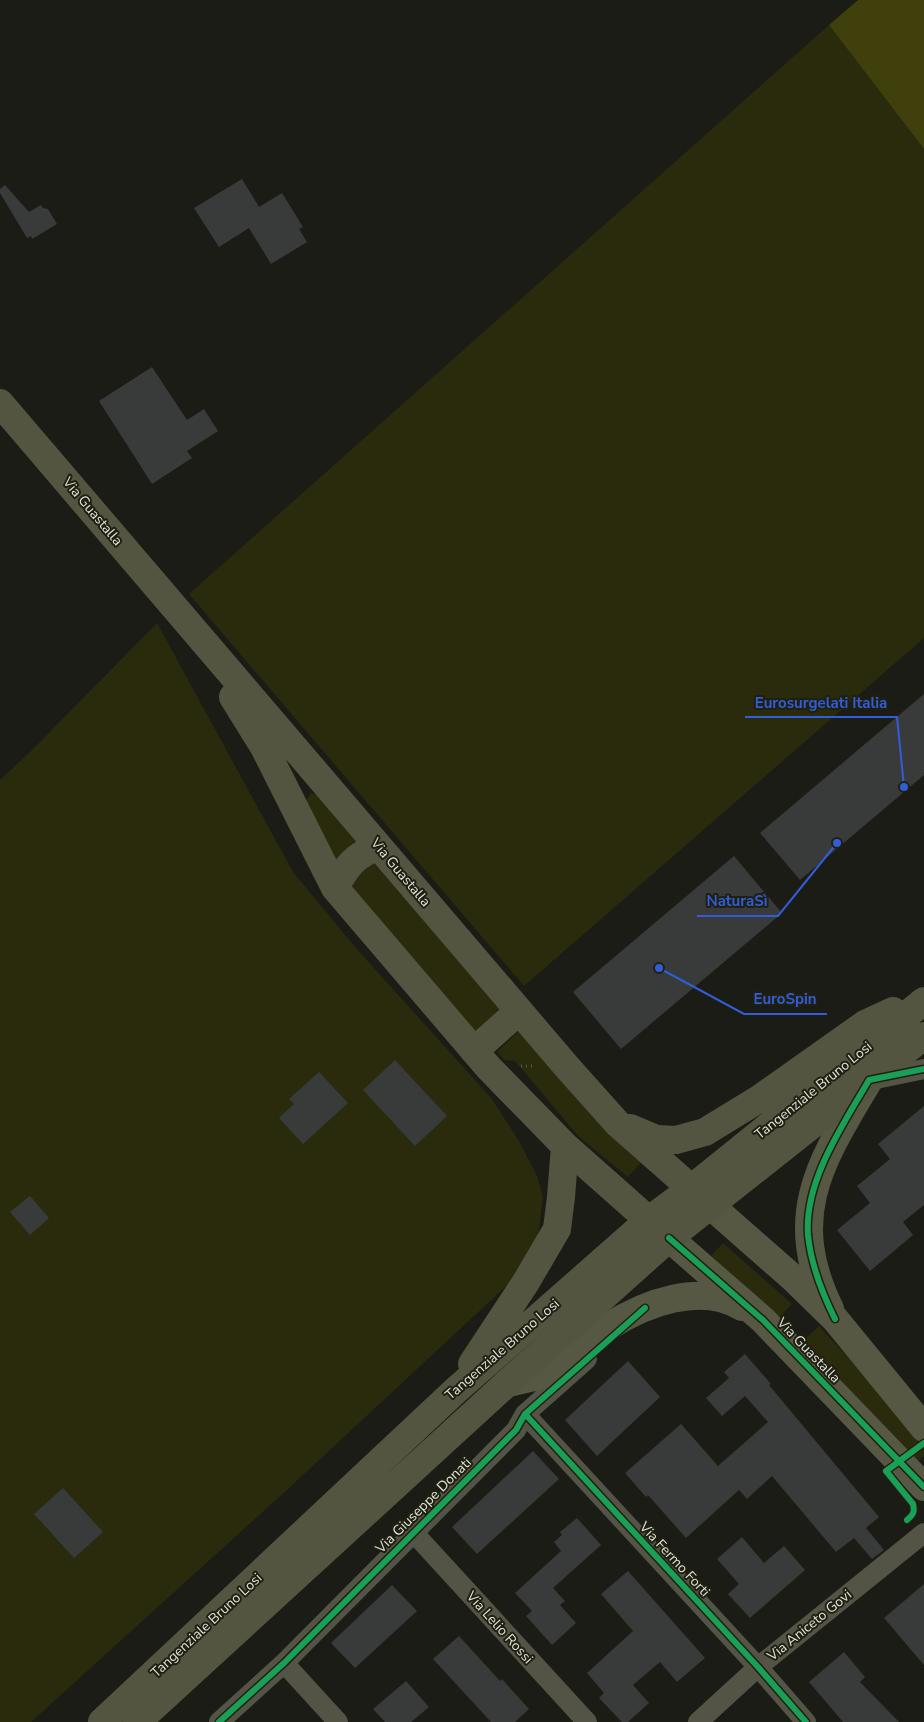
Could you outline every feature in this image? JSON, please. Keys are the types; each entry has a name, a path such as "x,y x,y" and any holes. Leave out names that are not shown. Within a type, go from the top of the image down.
{"main road":[{"name":"Via Guastalla","path":"0,403 567,1067 617,1123 701,1197"},
{"name":"Via Guastalla","path":"185,620 264,747 336,888 481,1059 565,1146 659,1229"},
{"path":"336,888 344,872 361,854 378,846"},
{"name":"Via Guastalla","path":"617,1123 656,1139 676,1140 705,1132 759,1099 865,1024 924,996"},
{"name":"Tangenziale Bruno Losi","path":"701,1197 924,1001"},
{"path":"481,1059 519,1012"},
{"name":"Tangenziale Bruno Losi","path":"102,1722 455,1391 701,1197 869,1080 924,1036"},
{"path":"455,1391 502,1316 526,1282 556,1229 561,1197 565,1146"},
{"name":"Tangenziale Bruno Losi","path":"137,1722 506,1384 659,1229"}],"street":[{"path":"835,1319 822,1293 808,1235 811,1199 816,1181 836,1135 869,1080 924,1069"},
{"name":"Via Guastalla","path":"701,1197 793,1278 835,1319 876,1372 924,1428"},
{"name":"Via Guastalla","path":"659,1229 763,1320 924,1487"},
{"path":"506,1384 541,1375 556,1368 608,1327 645,1308 668,1300 689,1295 716,1297 737,1304 763,1320"},
{"name":"Via Giuseppe Donati","path":"219,1722 284,1663 516,1430 525,1414 645,1308"},
{"name":"Via Fermo Forti","path":"525,1414 758,1666 806,1722"},
{"name":"Via Lelio Rossi","path":"413,1532 587,1722"},
{"name":"Via Aniceto Govi","path":"698,1722 758,1666 924,1533"},
{"path":"284,1663 338,1722"}],"path":[{"path":"481,1059 567,1067"}],"shaded area":[{"path":"858,0 924,0 924,149 829,25"},
{"path":"829,25 924,149 924,638 524,986 189,594"},
{"path":"157,623 293,872 355,947 492,1099 520,1143 537,1176 543,1197 538,1236 518,1275 289,1488 31,1722 0,1722 0,780"},
{"path":"311,793 322,795 362,844 337,863 306,801"},
{"path":"372,858 504,1010 473,1037 350,889 354,872"},
{"path":"519,1031 642,1162 628,1177 579,1137 515,1061 504,1060 497,1052"},
{"path":"723,1243 792,1304 780,1317 711,1256"},
{"path":"819,1326 924,1440 924,1455 915,1464 803,1341"}],"building":[{"path":"242,179 259,207 282,193 303,227 299,229 307,242 271,264 249,228 219,247 194,208"},
{"path":"5,185 29,212 41,205 43,208 48,209 57,224 32,239 31,236 27,238 0,193 0,189"},
{"path":"152,367 187,420 204,409 218,431 187,451 192,458 152,484 99,401"},
{"path":"924,694 924,775 800,880 760,833"},
{"path":"734,856 782,913 621,1049 573,992"},
{"path":"395,1060 447,1116 415,1146 363,1090"},
{"path":"319,1072 348,1103 303,1144 279,1118 294,1104 289,1099"},
{"path":"924,1106 924,1205 903,1222 913,1235 870,1271 837,1230 870,1203 857,1186 890,1159 878,1144"},
{"path":"30,1196 49,1218 30,1235 10,1212"},
{"path":"745,1354 879,1517 866,1528 884,1550 872,1559 854,1538 836,1552 772,1476 747,1499 739,1490 686,1538 648,1495 646,1497 625,1473 681,1424 718,1466 768,1422 745,1396 722,1416 706,1398 729,1378 724,1372"},
{"path":"628,1361 660,1397 597,1456 565,1420"},
{"path":"533,1451 559,1479 477,1554 452,1527"},
{"path":"63,1488 103,1532 74,1558 34,1514"},
{"path":"577,1518 601,1545 553,1588 565,1601 560,1605 576,1623 552,1645 526,1616 532,1611 515,1593 561,1551 554,1542 562,1535 560,1532"},
{"path":"742,1537 764,1563 784,1546 805,1570 750,1618 728,1594 739,1584 717,1559"},
{"path":"628,1571 705,1658 677,1682 660,1662 633,1685 649,1703 628,1722 622,1722 599,1698 604,1693 587,1673 633,1631 601,1594"},
{"path":"924,1584 924,1665 884,1618"},
{"path":"392,1585 417,1611 355,1668 331,1643"},
{"path":"459,1636 500,1681 502,1679 529,1709 515,1722 491,1722 433,1659"},
{"path":"844,1652 865,1677 860,1682 899,1722 843,1722 809,1682"},
{"path":"406,1681 429,1707 411,1722 385,1722 373,1709"}],"cycle path":[{"path":"835,1319 818,1278 808,1235 808,1215 812,1194 819,1174 837,1135 869,1080 924,1069"},
{"path":"669,1238 763,1320 924,1487"},
{"path":"219,1722 284,1663 516,1430 525,1414 645,1308"},
{"path":"525,1414 758,1667 806,1722"},
{"path":"907,1520 913,1513 913,1504 886,1471 924,1443"}],"place":[{"name":"Eurosurgelati Italia","path":"904,787"},
{"name":"NaturaSì","path":"837,843"},
{"name":"EuroSpin","path":"659,968"}]}
